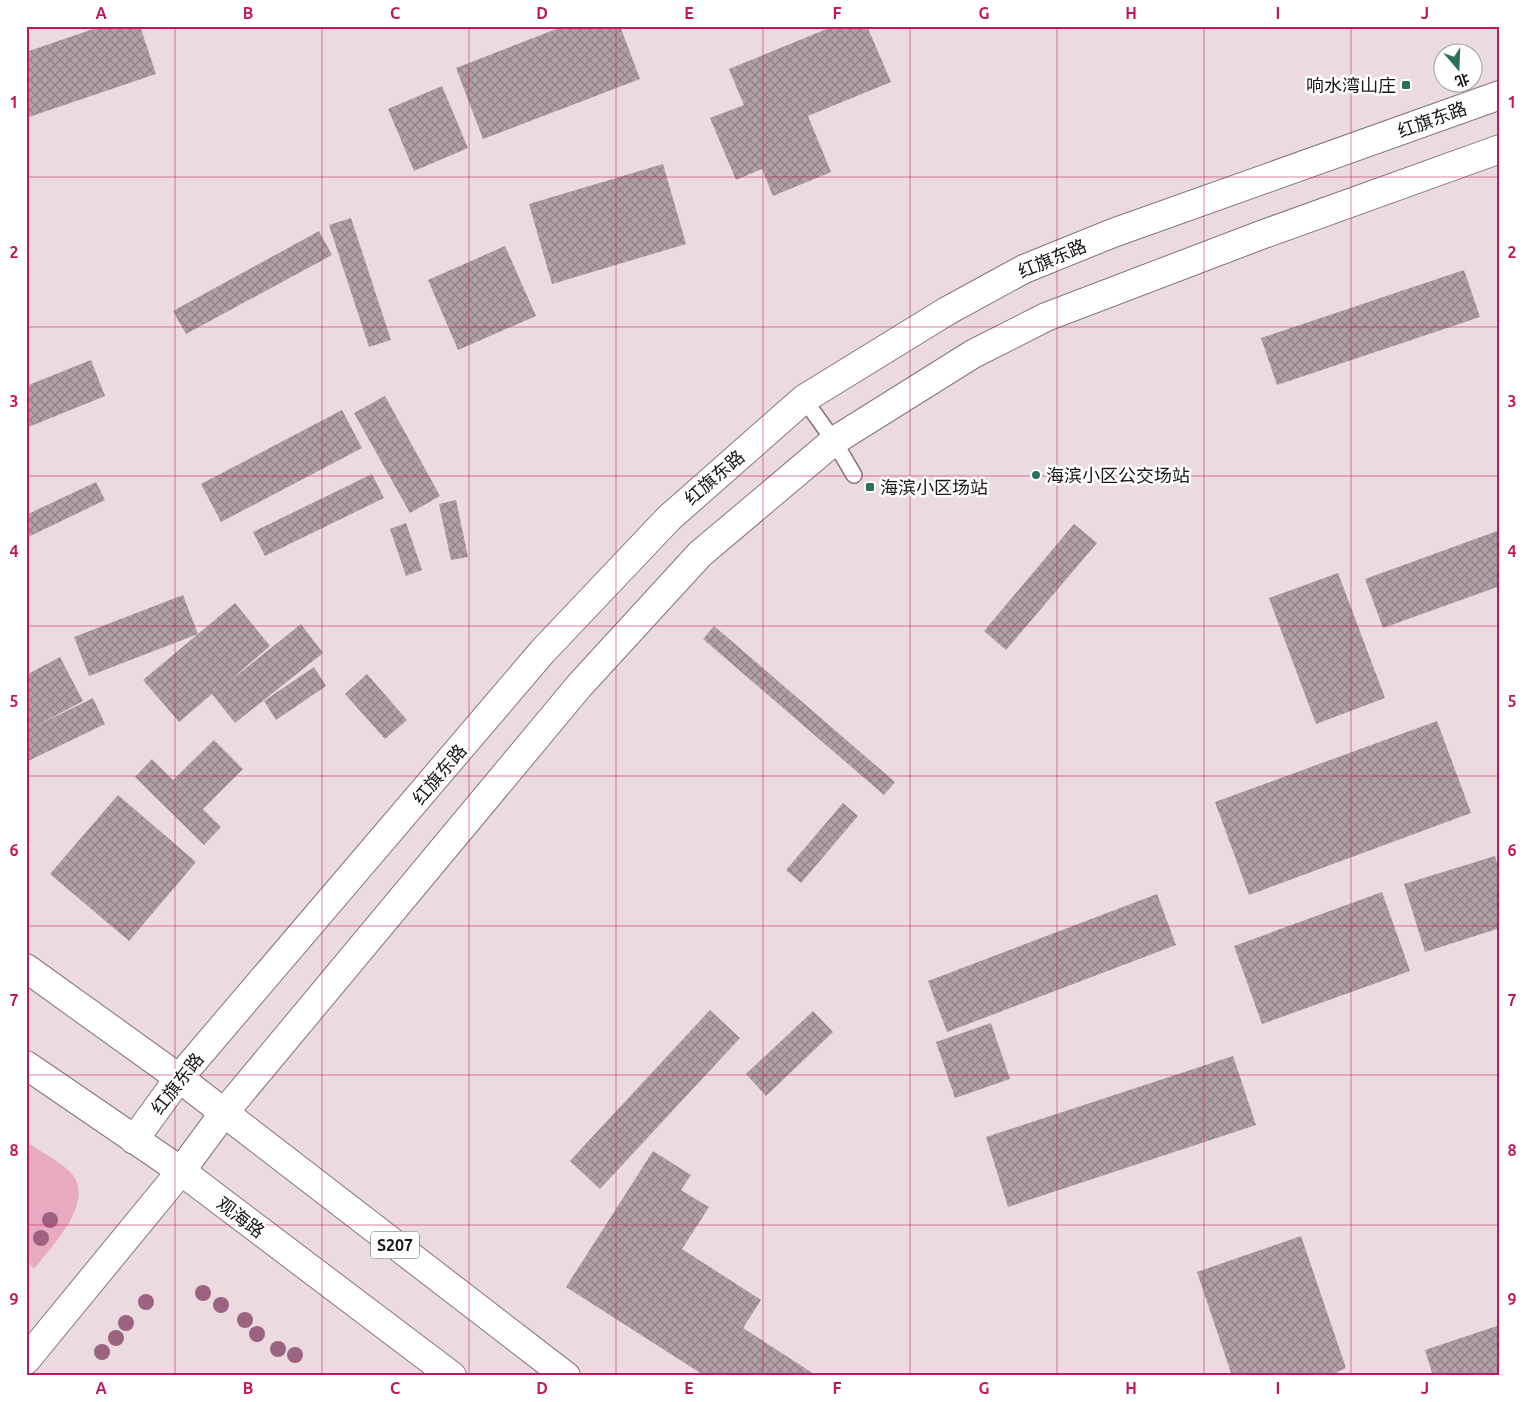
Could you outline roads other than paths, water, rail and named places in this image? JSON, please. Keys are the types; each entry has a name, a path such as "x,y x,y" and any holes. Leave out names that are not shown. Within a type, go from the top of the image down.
{"main road":[{"name":"红旗东路","path":"134,1140 179,1078 542,652 669,518 804,399 947,311 1024,268 1112,233 1500,94"},
{"path":"26,1360 181,1172 223,1114 579,686 700,554 834,441 973,354 1046,317 1261,235 1500,149"},
{"name":"S207","path":"26,968 179,1078 223,1114 566,1376"},
{"name":"观海路","path":"26,1066 181,1172 452,1376"}],"lane":[{"path":"804,399 834,441 854,475"}],"place":[{"name":"响水湾山庄","path":"1406,85"},
{"name":"海滨小区公交场站","path":"1036,475"},
{"name":"海滨小区场站","path":"870,487"}]}
